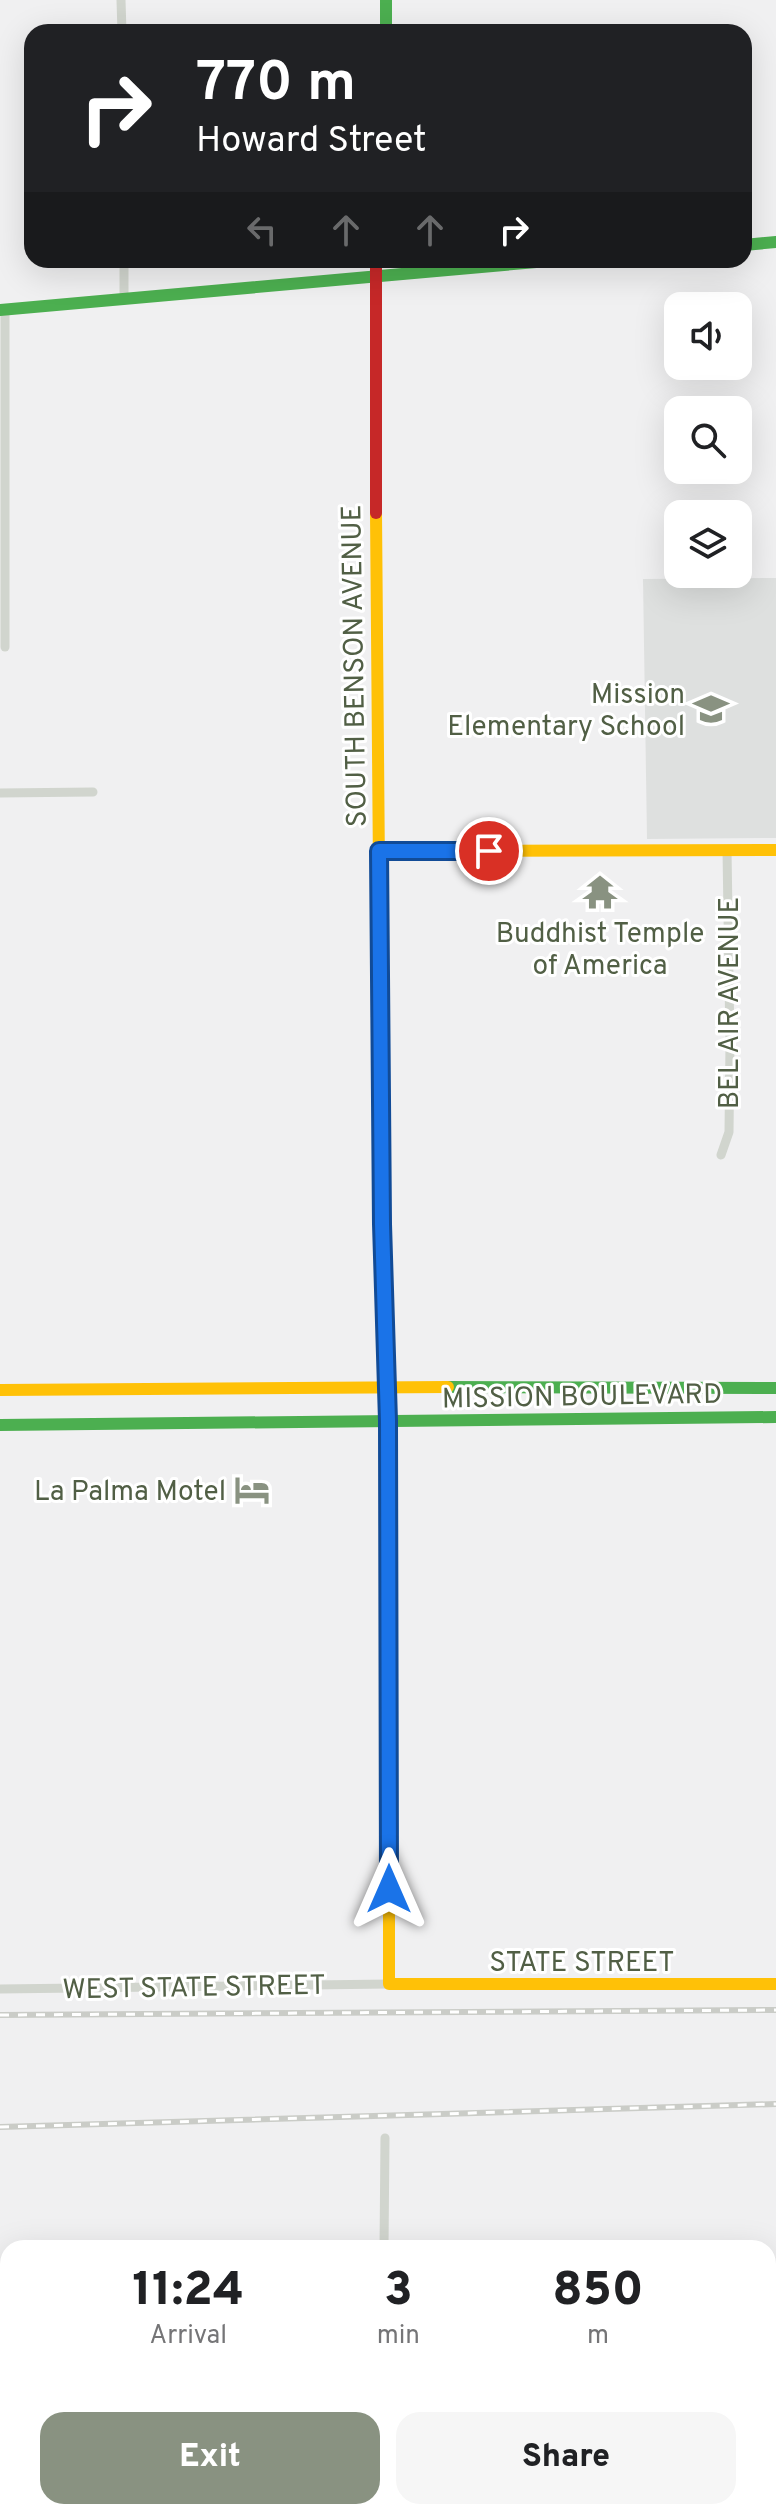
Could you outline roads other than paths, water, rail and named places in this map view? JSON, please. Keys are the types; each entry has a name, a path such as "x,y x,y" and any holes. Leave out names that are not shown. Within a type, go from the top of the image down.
{"street":[{"path":"121,0 122,24"},
{"path":"386,0 386,24"},
{"path":"752,244 776,242"},
{"path":"124,268 124,300"},
{"name":"SOUTH BENSON AVENUE","path":"375,268 382,1224 388,1421 389,1984"},
{"path":"5,647 2,309 466,268"},
{"path":"0,793 93,792"},
{"name":"BEL AIR AVENUE","path":"721,1155 729,1132 727,850"},
{"path":"379,851 776,850"},
{"path":"0,1390 776,1388"},
{"name":"MISSION BOULEVARD","path":"0,1425 776,1417"},
{"name":"STATE STREET","path":"389,1984 776,1984"},
{"name":"WEST STATE STREET","path":"0,1989 389,1984"},
{"path":"384,2240 385,2138"}],"railway":[{"path":"0,2015 776,2010"},
{"path":"0,2127 776,2104"}],"place":[{"name":"Mission Elementary School","path":"711,709"},
{"name":"Buddhist Temple of America","path":"600,892"},
{"name":"La Palma Motel","path":"252,1490"}]}
